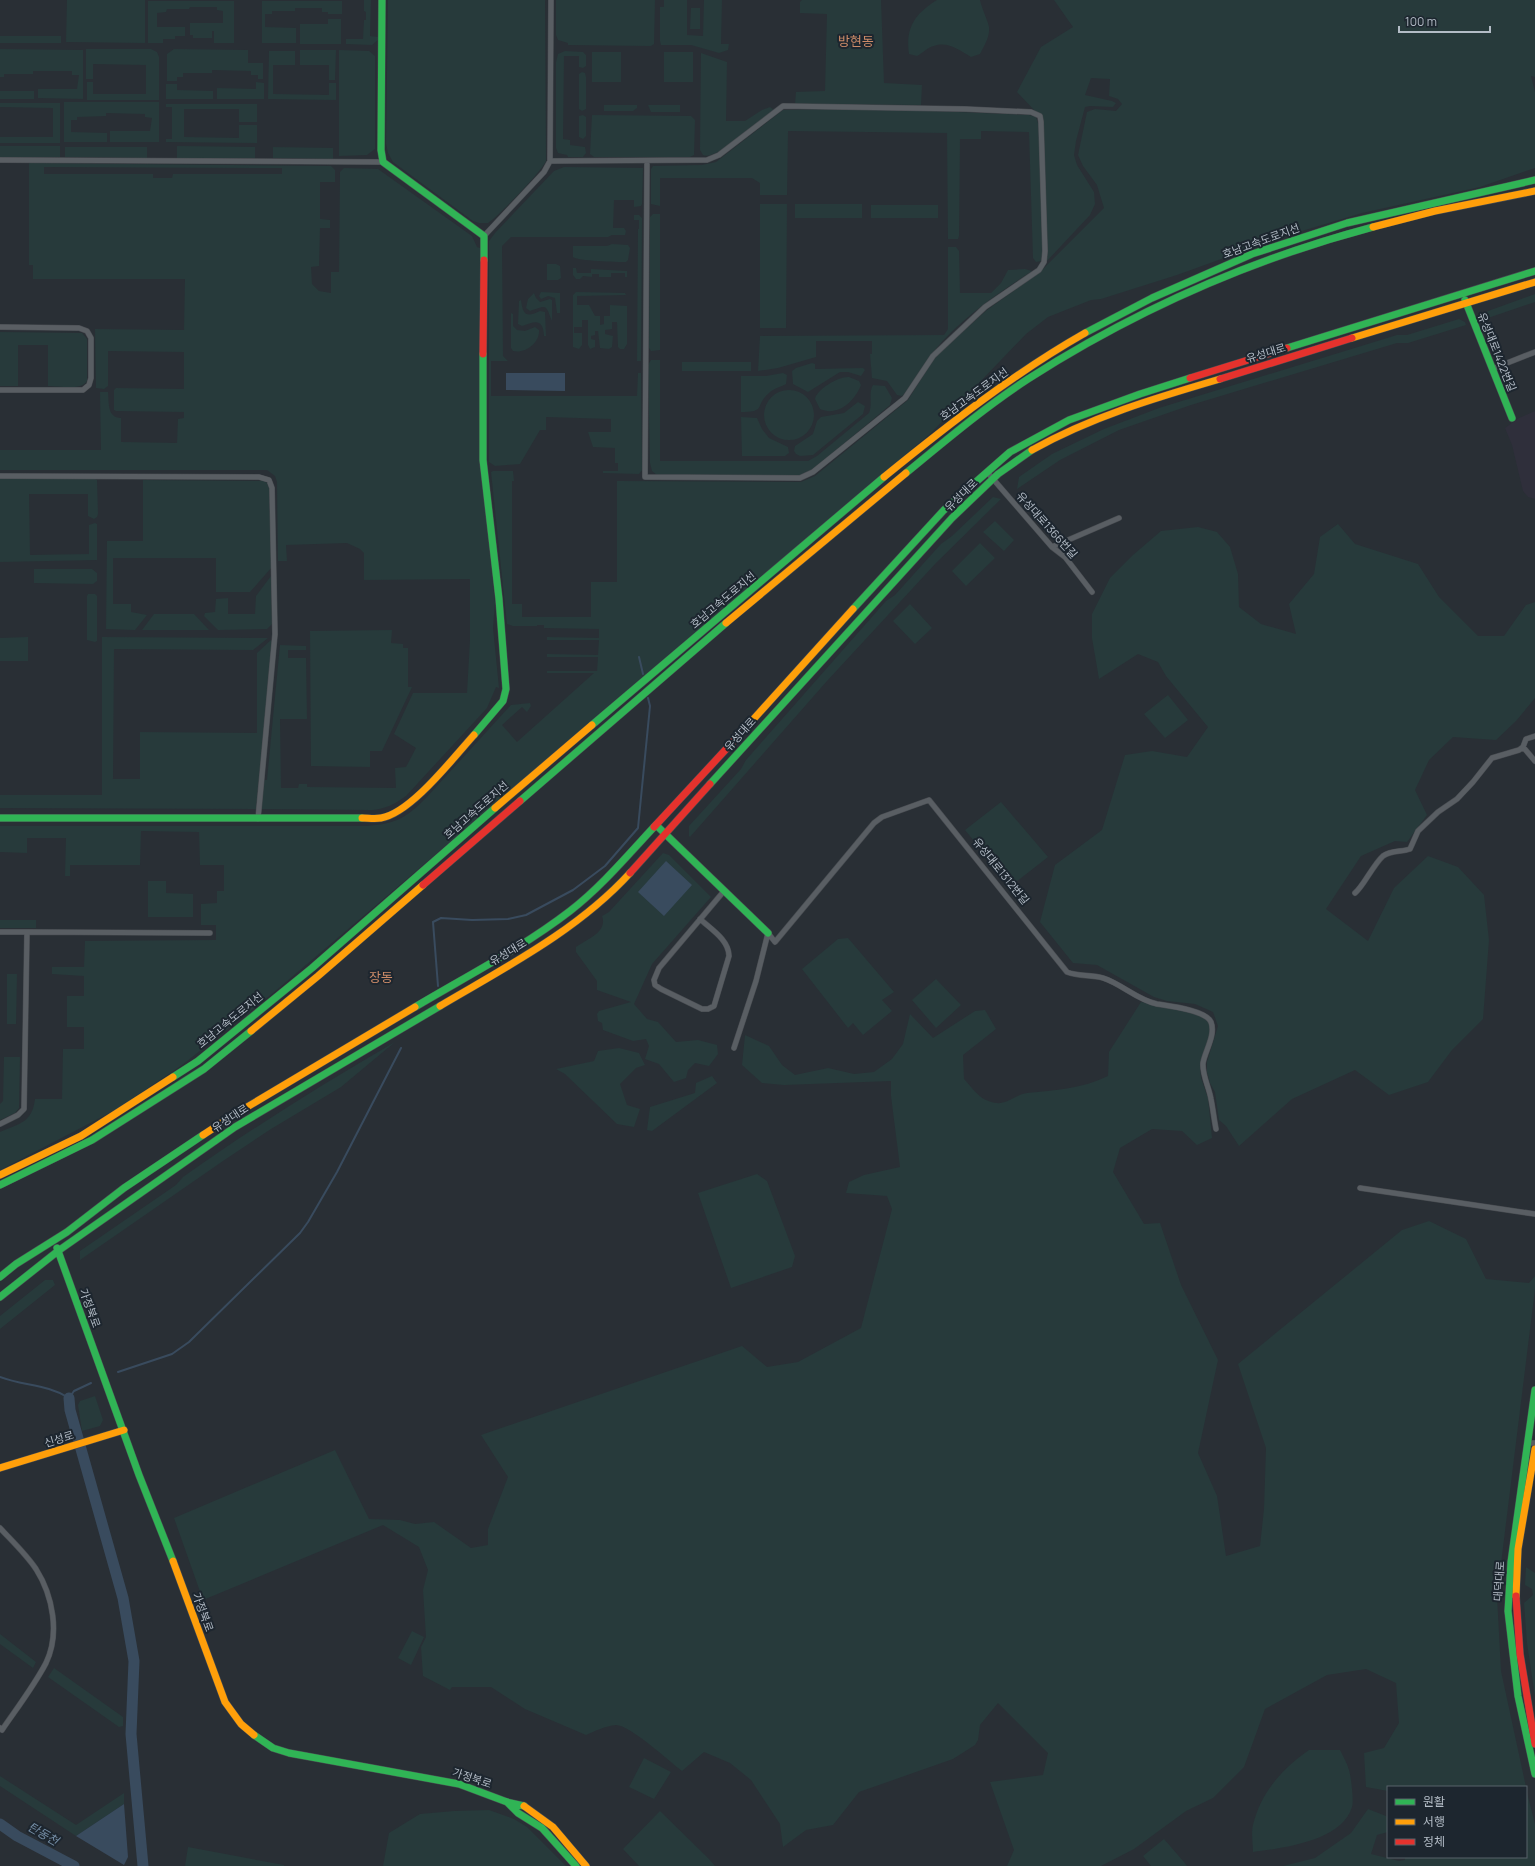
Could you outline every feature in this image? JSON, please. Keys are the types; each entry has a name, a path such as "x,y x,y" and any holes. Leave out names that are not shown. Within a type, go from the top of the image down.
{"main road":[{"path":"0,818 381,818 397,812 412,802 492,716 503,701 506,689 499,599 483,460 484,236 383,162 380,150 382,0"},
{"name":"호남고속도로지선","path":"0,1175 81,1136 198,1061 312,968 526,780 881,480 950,424 1050,353 1090,330 1152,298 1252,254 1346,223 1535,180"},
{"name":"호남고속도로지선","path":"0,1185 92,1140 204,1069 324,971 757,596 957,431 1027,380 1094,339 1150,310 1212,281 1273,257 1337,237 1428,213 1535,191"},
{"name":"유성대로","path":"0,1277 16,1264 67,1232 124,1188 232,1116 364,1036 527,942 571,910 613,871 656,825 944,510 1016,449 1037,436 1076,418 1140,394 1535,271"},
{"name":"유성대로","path":"0,1297 58,1251 235,1127 531,952 577,920 618,884 665,834 952,518 993,479 1034,449 1079,425 1143,402 1535,282"},
{"name":"유성대로1422번길","path":"1463,294 1512,418"},
{"path":"656,825 768,933"},
{"name":"가정북로","path":"54,1240 124,1430 138,1475 163,1536 212,1670 225,1702 241,1724 273,1748 289,1753 344,1764 432,1778 465,1786 507,1802 523,1805 553,1827 586,1866"},
{"name":"대덕대로","path":"1535,1390 1532,1443 1511,1562 1508,1611 1518,1696 1535,1774"},
{"name":"신성로","path":"0,1468 124,1430"},
{"name":"대덕대로","path":"1535,1449 1517,1562 1516,1611 1522,1682 1535,1744"},
{"name":"가정북로","path":"507,1802 518,1813 542,1828 576,1866"}],"street":[{"path":"484,236 544,172 550,161 551,0"},
{"path":"550,161 707,160 714,158 783,106 965,109 1031,112 1040,116 1041,122 1045,251 1044,262 1039,270 985,307 934,356 905,398 813,472 800,478 645,477 647,161"},
{"path":"0,160 383,162"},
{"path":"0,327 79,328 87,331 91,338 91,378 89,385 83,390 0,390"},
{"path":"1492,369 1535,352"},
{"name":"유성대로1366번길","path":"987,472 1052,547 1065,557 1092,592"},
{"path":"0,476 259,477 269,480 272,488 275,634 258,819"},
{"path":"1052,547 1119,518"},
{"path":"1355,893 1384,856 1410,848 1418,832 1438,812 1457,799 1474,782 1492,758 1519,750 1523,747 1526,739 1535,736"},
{"path":"1523,747 1535,761"},
{"name":"유성대로1312번길","path":"768,933 775,942 874,823 882,817 929,800 1067,972 1075,976 1089,974 1117,983 1150,1001 1190,1010 1206,1016 1210,1020 1212,1028 1203,1062 1203,1070 1211,1098 1216,1129"},
{"path":"700,919 726,944 729,949 729,956 714,1006 708,1009 702,1008 661,989 655,985 654,980 659,968 700,919 724,891"},
{"path":"0,932 210,933"},
{"path":"0,1124 18,1115 24,1109 27,932"},
{"path":"734,1048 756,981 768,933"},
{"path":"1360,1188 1535,1214"},
{"path":"0,1528 35,1568 45,1586 50,1601 53,1620 53,1633 46,1662 2,1730 0,1728"}],"shaded area":[{"path":"67,0 145,0 145,43 66,42"},
{"path":"364,0 371,0 370,36 378,37 378,40 372,45 346,44 346,39 363,39 364,20 366,20"},
{"path":"388,0 545,0 546,161 537,174 519,194 488,223 473,221 393,162 388,153 386,143"},
{"path":"556,0 655,0 654,44 651,46 568,45 568,43 558,40 556,35"},
{"path":"664,0 687,0 687,35 703,36 704,0 722,0 721,44 729,44 728,50 719,53 691,45 661,45 660,7 664,7"},
{"path":"802,0 881,0 884,83 922,85 921,105 795,104 796,92 825,91 827,14 800,13 800,2"},
{"path":"937,0 980,0 989,27 989,34 980,54 971,57 949,45 939,45 928,49 917,56 909,54 909,36 914,22 923,10"},
{"path":"1054,0 1535,0 1535,77 1531,76 1535,92 1535,168 1480,187 1362,213 1285,236 1177,275 1101,299 1091,300 1048,317 1026,334 931,433 273,993 182,1065 117,1109 0,1170 0,1132 19,1124 28,1118 35,1099 62,1099 63,1049 84,1049 84,1027 67,1027 67,996 84,996 84,976 52,974 52,967 84,967 85,941 216,940 216,925 201,925 201,904 217,903 217,891 224,891 224,865 200,865 199,832 141,831 140,865 70,865 70,876 65,876 66,838 27,838 27,853 0,852 0,826 366,826 385,824 405,816 419,805 511,705 530,703 531,706 527,712 522,707 502,725 517,742 594,673 547,673 547,671 597,671 598,657 547,657 547,654 598,655 599,640 547,640 547,637 599,638 599,629 544,628 544,625 513,626 507,624 491,472 513,471 512,604 522,604 522,617 591,617 591,582 617,582 617,481 801,482 815,476 908,400 935,357 987,310 1040,272 1104,208 1097,185 1083,166 1078,155 1087,112 1095,109 1116,111 1122,104 1118,99 1109,96 1110,79 1091,78 1085,95 1116,103 1113,107 1085,107 1076,141 1074,155 1077,165 1094,192 1095,204 1090,215 1046,262 1047,233 1040,114 1035,111 1017,92 1041,47 1073,27"},
{"path":"148,1 234,1 234,43 214,43 214,31 212,31 212,38 193,38 193,35 190,35 190,23 223,23 223,11 217,10 217,7 190,7 189,9 167,9 166,12 157,13 157,27 185,27 185,36 175,36 175,39 163,39 163,43 148,43"},
{"path":"262,1 342,1 342,14 328,14 328,12 322,12 322,8 295,8 295,11 272,11 272,14 265,14 265,27 296,28 296,43 262,43"},
{"path":"691,8 700,8 700,29 690,29"},
{"path":"328,19 341,19 341,44 300,44 300,24 328,24"},
{"path":"0,36 61,36 61,43 0,43"},
{"path":"0,49 83,50 83,99 38,98 38,89 77,89 79,75 72,75 72,71 33,71 33,74 4,74 4,77 0,77"},
{"path":"86,49 151,49 157,52 159,57 159,100 87,100 87,82 93,82 93,94 146,94 146,65 93,64 93,79 86,79"},
{"path":"174,49 248,50 248,63 263,63 263,79 258,79 258,75 251,75 251,71 212,70 212,73 183,73 183,77 177,77 177,81 167,81 167,54"},
{"path":"300,50 336,50 335,80 329,80 329,65 300,65"},
{"path":"339,50 369,51 375,56 375,149 367,155 339,156"},
{"path":"269,51 295,51 295,65 273,65 273,94 329,95 329,83 336,83 336,100 268,99"},
{"path":"565,51 583,52 586,55 586,66 583,68 579,67 579,56 564,56 563,139 570,140 570,145 585,147 586,153 583,157 568,157 567,155 558,153 556,148 556,62 558,54"},
{"path":"592,52 621,52 621,82 592,82"},
{"path":"664,52 693,52 693,82 664,82"},
{"path":"701,53 727,62 726,121 745,121 762,110 770,107 774,110 728,146 709,155 703,155 700,150"},
{"path":"582,72 585,73 586,77 586,109 582,111 579,109 579,74"},
{"path":"256,82 264,83 264,99 217,99 217,88 256,89"},
{"path":"166,84 177,84 177,90 213,91 213,99 166,99"},
{"path":"0,91 34,91 34,99 0,99"},
{"path":"64,102 159,102 159,142 110,142 110,131 150,131 152,118 145,117 145,114 106,113 106,116 77,117 77,120 71,120 71,132 107,133 107,142 64,142"},
{"path":"0,103 60,103 60,143 0,143 0,137 53,137 53,108 0,107"},
{"path":"166,104 257,104 257,122 239,122 239,109 184,109 184,137 239,138 239,125 257,125 257,143 166,142 166,139 172,139 172,107 166,107"},
{"path":"604,105 637,105 637,108 633,111 604,111"},
{"path":"648,105 680,105 680,112 651,112"},
{"path":"865,108 1029,115 1036,117 1040,129 1043,250 1041,261 1036,262 1033,258 1029,132 981,131 981,139 960,139 958,239 948,239 947,133 788,131 787,195 760,195 760,183 752,178 660,178 660,206 651,204 651,169 653,166 702,165 716,162 783,110"},
{"path":"583,115 586,117 586,136 583,139 579,137 579,116"},
{"path":"592,115 691,116 695,120 694,155 690,157 594,157 590,154"},
{"path":"0,146 60,146 60,157 0,157"},
{"path":"177,146 255,147 255,158 177,158"},
{"path":"65,147 147,147 147,158 65,157"},
{"path":"273,147 333,148 333,159 273,158"},
{"path":"29,163 331,166 335,170 335,182 320,182 320,219 330,220 330,228 320,228 319,266 311,267 312,284 319,291 331,293 331,272 339,272 340,172 344,168 378,169 472,236 477,247 480,248 480,460 495,603 493,628 499,688 496,687 487,708 406,796 390,806 372,810 261,809 264,780 267,780 280,645 306,646 306,650 288,650 288,658 306,658 307,719 280,719 281,788 298,788 299,784 307,784 307,787 396,788 395,768 406,767 416,748 394,734 413,693 467,693 470,640 470,579 364,580 364,553 360,549 347,543 286,545 287,561 278,561 277,482 275,476 267,470 0,470 0,450 101,450 100,392 108,392 111,412 116,417 121,418 121,442 177,443 178,419 184,418 184,412 116,411 114,410 114,390 116,388 184,389 184,352 108,351 108,386 104,389 96,388 95,329 184,330 185,279 33,279 33,265 29,265","holes":["44,167 282,168 282,174 173,174 172,178 153,178 153,174 44,174"]},
{"path":"564,167 643,168 642,204 641,206 634,207 634,200 614,200 613,228 624,228 626,231 625,235 612,235 608,237 511,237 502,246 503,356 508,361 491,361 491,396 637,396 638,373 641,373 642,470 639,474 603,473 603,471 618,471 618,463 615,463 615,448 593,447 588,432 611,432 611,419 546,417 546,430 540,430 520,464 495,466 489,462 489,241 554,171"},
{"path":"760,204 787,204 786,328 760,328"},
{"path":"795,204 862,204 862,218 795,218"},
{"path":"871,205 938,205 938,218 871,218"},
{"path":"653,214 660,214 660,350 651,351 649,348 650,217"},
{"path":"634,215 639,215 642,218 641,361 637,361 639,220 634,220"},
{"path":"612,244 628,245 630,248 628,260 626,262 589,260 573,257 573,246 607,246"},
{"path":"948,247 956,247 959,251 960,293 991,293 1001,283 1008,270 1025,269 1032,271 980,307 956,328 934,351 911,386 902,396 897,395 887,381 872,378 870,354 872,354 872,341 816,341 816,357 778,368 758,371 760,336 944,335 948,329"},
{"path":"547,264 556,264 560,266 561,278 558,280 547,280"},
{"path":"573,268 576,268 577,273 591,273 591,269 627,271 627,277 625,277 625,273 611,273 611,277 599,277 599,274 592,274 592,277 583,276 580,279 576,279 573,275"},
{"path":"541,292 560,293 560,313 557,313 555,298 548,296 541,299 539,296"},
{"path":"576,292 625,293 626,295 577,296 577,305 589,305 595,316 600,316 600,325 604,324 604,316 610,316 610,305 627,306 627,344 624,349 620,349 618,347 617,322 612,322 612,329 605,330 605,334 613,336 612,347 609,349 600,348 598,331 595,331 595,335 591,336 591,339 595,340 595,347 590,349 588,345 588,320 582,320 582,327 574,327 574,333 582,333 582,345 579,349 573,347 573,295"},
{"path":"534,293 540,302 550,299 552,300 552,321 545,307 530,311 526,308 528,299"},
{"path":"1535,294 1535,302 1488,318 1486,313 1488,311"},
{"path":"521,300 524,312 528,315 540,311 545,312 546,336 544,336 540,323 534,322 522,326 518,324 519,301"},
{"path":"511,313 513,314 513,326 517,330 525,331 535,327 539,330 539,335 534,343 522,351 513,351 511,348"},
{"path":"1459,319 1465,322 1466,325 1408,343 1397,343 1191,405 1119,430 1060,460 1017,489 1019,477 1052,454 1104,429 1159,408 1397,335 1407,335"},
{"path":"0,332 82,333 87,339 87,381 80,386 75,387 48,386 48,345 18,345 18,386 0,386"},
{"path":"651,360 660,360 660,461 808,461 817,456 869,413 873,385 885,386 892,398 890,405 815,468 799,476 657,475 652,471 650,463 648,365"},
{"path":"682,362 751,362 751,371 682,371"},
{"path":"812,363 815,364 815,369 863,368 865,370 861,376 848,372 840,372 808,392 793,384 792,371 796,368"},
{"path":"506,373 565,373 565,391 506,390"},
{"path":"783,373 787,375 786,384 769,393 759,407 754,411 741,412 741,376 766,376"},
{"path":"849,377 859,381 861,385 855,397 839,409 827,411 820,409 815,399 820,391 834,381"},
{"path":"789,390 803,394 810,401 814,415 810,429 803,436 789,440 775,436 768,429 764,415 768,401 775,394"},
{"path":"858,402 865,406 863,414 813,455 800,456 796,454 794,451 795,446 813,434 817,421 821,417 844,413"},
{"path":"1535,411 1535,499 1528,497 1523,491 1512,445 1505,428 1519,418"},
{"path":"741,417 757,418 762,429 769,438 788,447 789,453 785,456 742,456"},
{"path":"0,478 93,478 97,480 98,514 94,519 88,516 88,494 29,494 30,555 89,554 89,525 95,523 97,524 97,560 0,562"},
{"path":"143,480 264,481 267,483 269,488 272,567 250,592 216,592 216,558 113,558 113,604 131,604 131,612 147,615 135,630 106,629 107,541 143,541"},
{"path":"993,497 1001,499 936,563 827,681 690,837 689,826 741,769 746,760 886,601 895,595 941,544 952,536"},
{"path":"995,521 1014,540 1004,551 983,532"},
{"path":"1338,524 1355,544 1418,564 1439,597 1478,636 1504,636 1526,605 1535,602 1535,698 1516,721 1496,740 1453,737 1429,760 1415,790 1427,815 1407,842 1395,841 1361,856 1326,909 1368,941 1394,888 1428,856 1458,867 1484,895 1489,940 1483,1019 1452,1050 1428,1082 1389,1095 1355,1070 1292,1099 1239,1146 1226,1126 1219,1120 1215,1092 1210,1083 1207,1072 1207,1062 1218,1026 1213,1012 1195,1004 1167,1001 1154,997 1097,965 1073,963 1040,922 1055,865 1102,830 1125,755 1152,751 1187,757 1208,727 1166,676 1158,662 1138,654 1099,679 1092,638 1092,614 1110,578 1133,555 1161,531 1198,527 1217,532 1230,547 1238,574 1239,607 1261,624 1296,634 1289,604 1314,574 1320,537"},
{"path":"980,543 995,558 966,586 952,571"},
{"path":"34,569 92,569 97,573 97,581 93,584 34,583"},
{"path":"271,576 272,624 267,629 218,630 204,616 205,613 215,612 216,599 228,598 228,614 255,614 256,596"},
{"path":"88,594 95,594 97,596 97,641 95,642 87,640"},
{"path":"910,604 932,628 915,644 893,621"},
{"path":"154,614 194,614 209,630 142,630"},
{"path":"392,630 391,643 403,644 403,648 408,648 408,687 412,687 382,751 370,751 370,767 311,766 310,631"},
{"path":"28,637 28,661 0,661 0,638"},
{"path":"102,637 268,638 253,650 114,649 113,779 140,779 140,732 257,733 257,653 271,640 273,643 256,809 0,808 0,795 102,795"},
{"path":"1168,695 1188,720 1165,738 1144,714"},
{"path":"1001,802 1048,857 1011,886 965,830"},
{"path":"663,853 669,855 711,897 652,964 634,1004 647,1019 658,1022 676,1042 698,1040 717,1045 718,1054 709,1066 695,1063 688,1070 686,1078 674,1082 659,1064 645,1059 649,1046 646,1039 633,1041 603,1030 602,1023 598,1021 597,1014 599,1011 631,1002 597,990 597,981 576,952 576,947 599,931 603,922 602,916 609,912"},
{"path":"666,861 692,885 664,916 638,892"},
{"path":"148,881 166,881 166,893 193,894 193,917 148,917"},
{"path":"0,920 36,920 36,928 0,928"},
{"path":"848,938 894,992 882,1000 892,1011 863,1035 853,1023 848,1028 802,969 838,939"},
{"path":"7,974 17,974 16,1024 7,1024"},
{"path":"936,979 961,1005 936,1028 912,1000"},
{"path":"1141,1002 1203,1013 1213,1026 1200,1068 1201,1078 1208,1098 1212,1138 1197,1145 1182,1131 1152,1129 1120,1148 1113,1172 1144,1224 1160,1223 1181,1285 1218,1360 1198,1453 1217,1496 1226,1556 1260,1546 1264,1509 1266,1448 1238,1364 1402,1230 1429,1221 1466,1239 1486,1279 1529,1283 1535,1276 1535,1289 1497,1596 1501,1671 1526,1786 1387,1786 1387,1791 1366,1787 1364,1753 1384,1748 1399,1723 1396,1683 1366,1669 1327,1675 1265,1709 1244,1767 1213,1798 1186,1811 1134,1849 1101,1866 1007,1866 1014,1850 990,1782 1043,1775 1048,1753 998,1703 980,1725 978,1740 975,1745 953,1759 859,1792 833,1825 806,1830 783,1847 780,1824 751,1780 730,1763 704,1752 682,1771 640,1737 622,1727 616,1725 608,1726 586,1735 525,1709 491,1687 452,1687 450,1690 423,1676 421,1647 426,1637 423,1590 428,1570 419,1547 383,1525 203,1600 174,1518 335,1450 369,1519 400,1520 415,1524 434,1522 471,1548 488,1545 488,1529 508,1477 481,1435 742,1346 767,1367 798,1362 861,1328 892,1209 887,1196 846,1193 849,1182 864,1175 900,1167 891,1096 891,1081 784,1085 762,1083 742,1065 745,1035 769,1046 782,1065 795,1075 828,1068 854,1074 874,1072 892,1059 903,1044 910,1014 933,1038 975,1011 985,1010 996,1029 963,1055 964,1079 977,1094 986,1100 999,1103 1004,1103 1027,1093 1058,1090 1088,1084 1108,1076 1109,1052"},
{"path":"395,1042 341,1087 271,1129 80,1260 80,1251 176,1185 183,1177 235,1141 341,1074"},
{"path":"619,1048 639,1053 645,1065 636,1068 620,1084 627,1105 640,1109 634,1127 617,1124 565,1074 556,1069 594,1061 598,1051"},
{"path":"4,1057 20,1057 19,1108 15,1113 0,1120 0,1104 3,1101"},
{"path":"712,1076 717,1083 652,1131 647,1130 650,1107 695,1093 696,1083"},
{"path":"757,1174 767,1181 795,1256 792,1267 731,1288 698,1193"},
{"path":"45,1280 53,1280 55,1285 0,1329 0,1316"},
{"path":"95,1396 103,1420 100,1426 82,1431 78,1405 80,1401"},
{"path":"1526,1567 1535,1573 1535,1697 1527,1643 1524,1603 1533,1595 1532,1589 1525,1585"},
{"path":"412,1631 424,1637 411,1665 398,1658"},
{"path":"0,1634 36,1662 33,1668 0,1644"},
{"path":"54,1668 123,1717 123,1726 119,1727 48,1677"},
{"path":"1309,1750 1340,1750 1349,1770 1352,1788 1352,1807 1346,1819 1337,1828 1310,1841 1253,1852 1252,1828 1261,1802 1274,1782 1282,1773"},
{"path":"644,1758 671,1772 654,1799 629,1787"},
{"path":"0,1776 76,1825 124,1793 124,1804 76,1836 0,1786"},
{"path":"1527,1793 1535,1824 1535,1866 1283,1866 1315,1858 1351,1833 1368,1809 1387,1818 1387,1832 1377,1835 1371,1854 1399,1861 1405,1860 1405,1858 1527,1858"},
{"path":"124,1804 128,1857 124,1865 76,1836"},
{"path":"489,1810 514,1819 527,1827 566,1866 383,1866 389,1833 420,1814"},
{"path":"660,1811 715,1866 639,1866 623,1849"},
{"path":"1164,1839 1187,1866 1151,1866 1143,1856"},
{"path":"188,1847 284,1865 284,1866 185,1866"}],"waterway":[{"path":"639,657 643,674"},
{"path":"438,986 433,922 441,918 472,920 508,919 526,915 573,890 605,866 638,828 650,706 648,698"},
{"path":"118,1372 172,1354 189,1342 300,1233 337,1172 401,1048"},
{"path":"0,1377 52,1390 69,1398 74,1391 91,1383"},
{"path":"69,1398 70,1410 123,1598 134,1661 131,1734 143,1866"},
{"name":"탄동천","path":"0,1824 17,1836 74,1866"}],"traffic: fast":[{"path":"382,0 381,150 383,162 484,236 484,260"},
{"path":"1085,333 1152,298 1252,254 1347,223 1535,180"},
{"path":"906,473 996,401 1028,379 1110,331 1152,309 1238,271 1327,240 1373,227"},
{"path":"1287,348 1535,271"},
{"path":"1465,300 1512,418"},
{"path":"474,735 503,701 506,689 499,599 483,460 483,354"},
{"path":"853,609 944,510 1010,452 1069,420 1140,394 1190,378"},
{"path":"710,784 952,518 998,474 1032,450"},
{"path":"592,725 884,477"},
{"path":"520,801 726,623"},
{"path":"173,1077 198,1061 312,968 495,808"},
{"path":"0,818 362,818"},
{"path":"656,825 768,933"},
{"path":"415,1007 514,949 570,911 603,882 654,827"},
{"path":"0,1297 58,1251 235,1127 440,1006"},
{"path":"0,1185 92,1140 204,1069 251,1031"},
{"path":"0,1277 16,1264 67,1232 124,1188 203,1135"},
{"path":"57,1248 139,1475 173,1561"},
{"path":"1535,1390 1511,1562 1508,1611 1518,1696 1535,1774"},
{"path":"254,1735 273,1748 289,1753 459,1784 507,1802 524,1806"},
{"path":"507,1802 518,1813 542,1828 576,1866"}],"traffic: slow":[{"path":"1373,227 1435,211 1535,191"},
{"path":"1352,338 1535,282"},
{"path":"884,477 932,438 1032,365 1085,333"},
{"path":"1032,450 1054,438 1100,418 1172,393 1220,379"},
{"path":"726,623 906,473"},
{"path":"741,733 853,609"},
{"path":"495,808 592,725"},
{"path":"362,818 381,818 393,814 405,806 431,783 474,735"},
{"path":"440,1006 515,962 564,930 588,912 630,873"},
{"path":"251,1031 318,976 423,885"},
{"path":"203,1135 232,1116 415,1007"},
{"path":"0,1175 81,1136 173,1077"},
{"path":"0,1468 124,1430"},
{"path":"1516,1596 1518,1549 1535,1449"},
{"path":"173,1561 225,1702 241,1724 254,1735"},
{"path":"524,1806 553,1827 586,1866"}],"traffic: jam":[{"path":"483,354 484,260"},
{"path":"1220,379 1352,338"},
{"path":"1190,378 1287,348"},
{"path":"654,827 741,733"},
{"path":"630,873 710,784"},
{"path":"423,885 520,801"},
{"path":"1516,1596 1520,1654 1535,1744"}],"district":[{"name":"방현동","path":"856,41"},
{"name":"장동","path":"381,977"}]}
